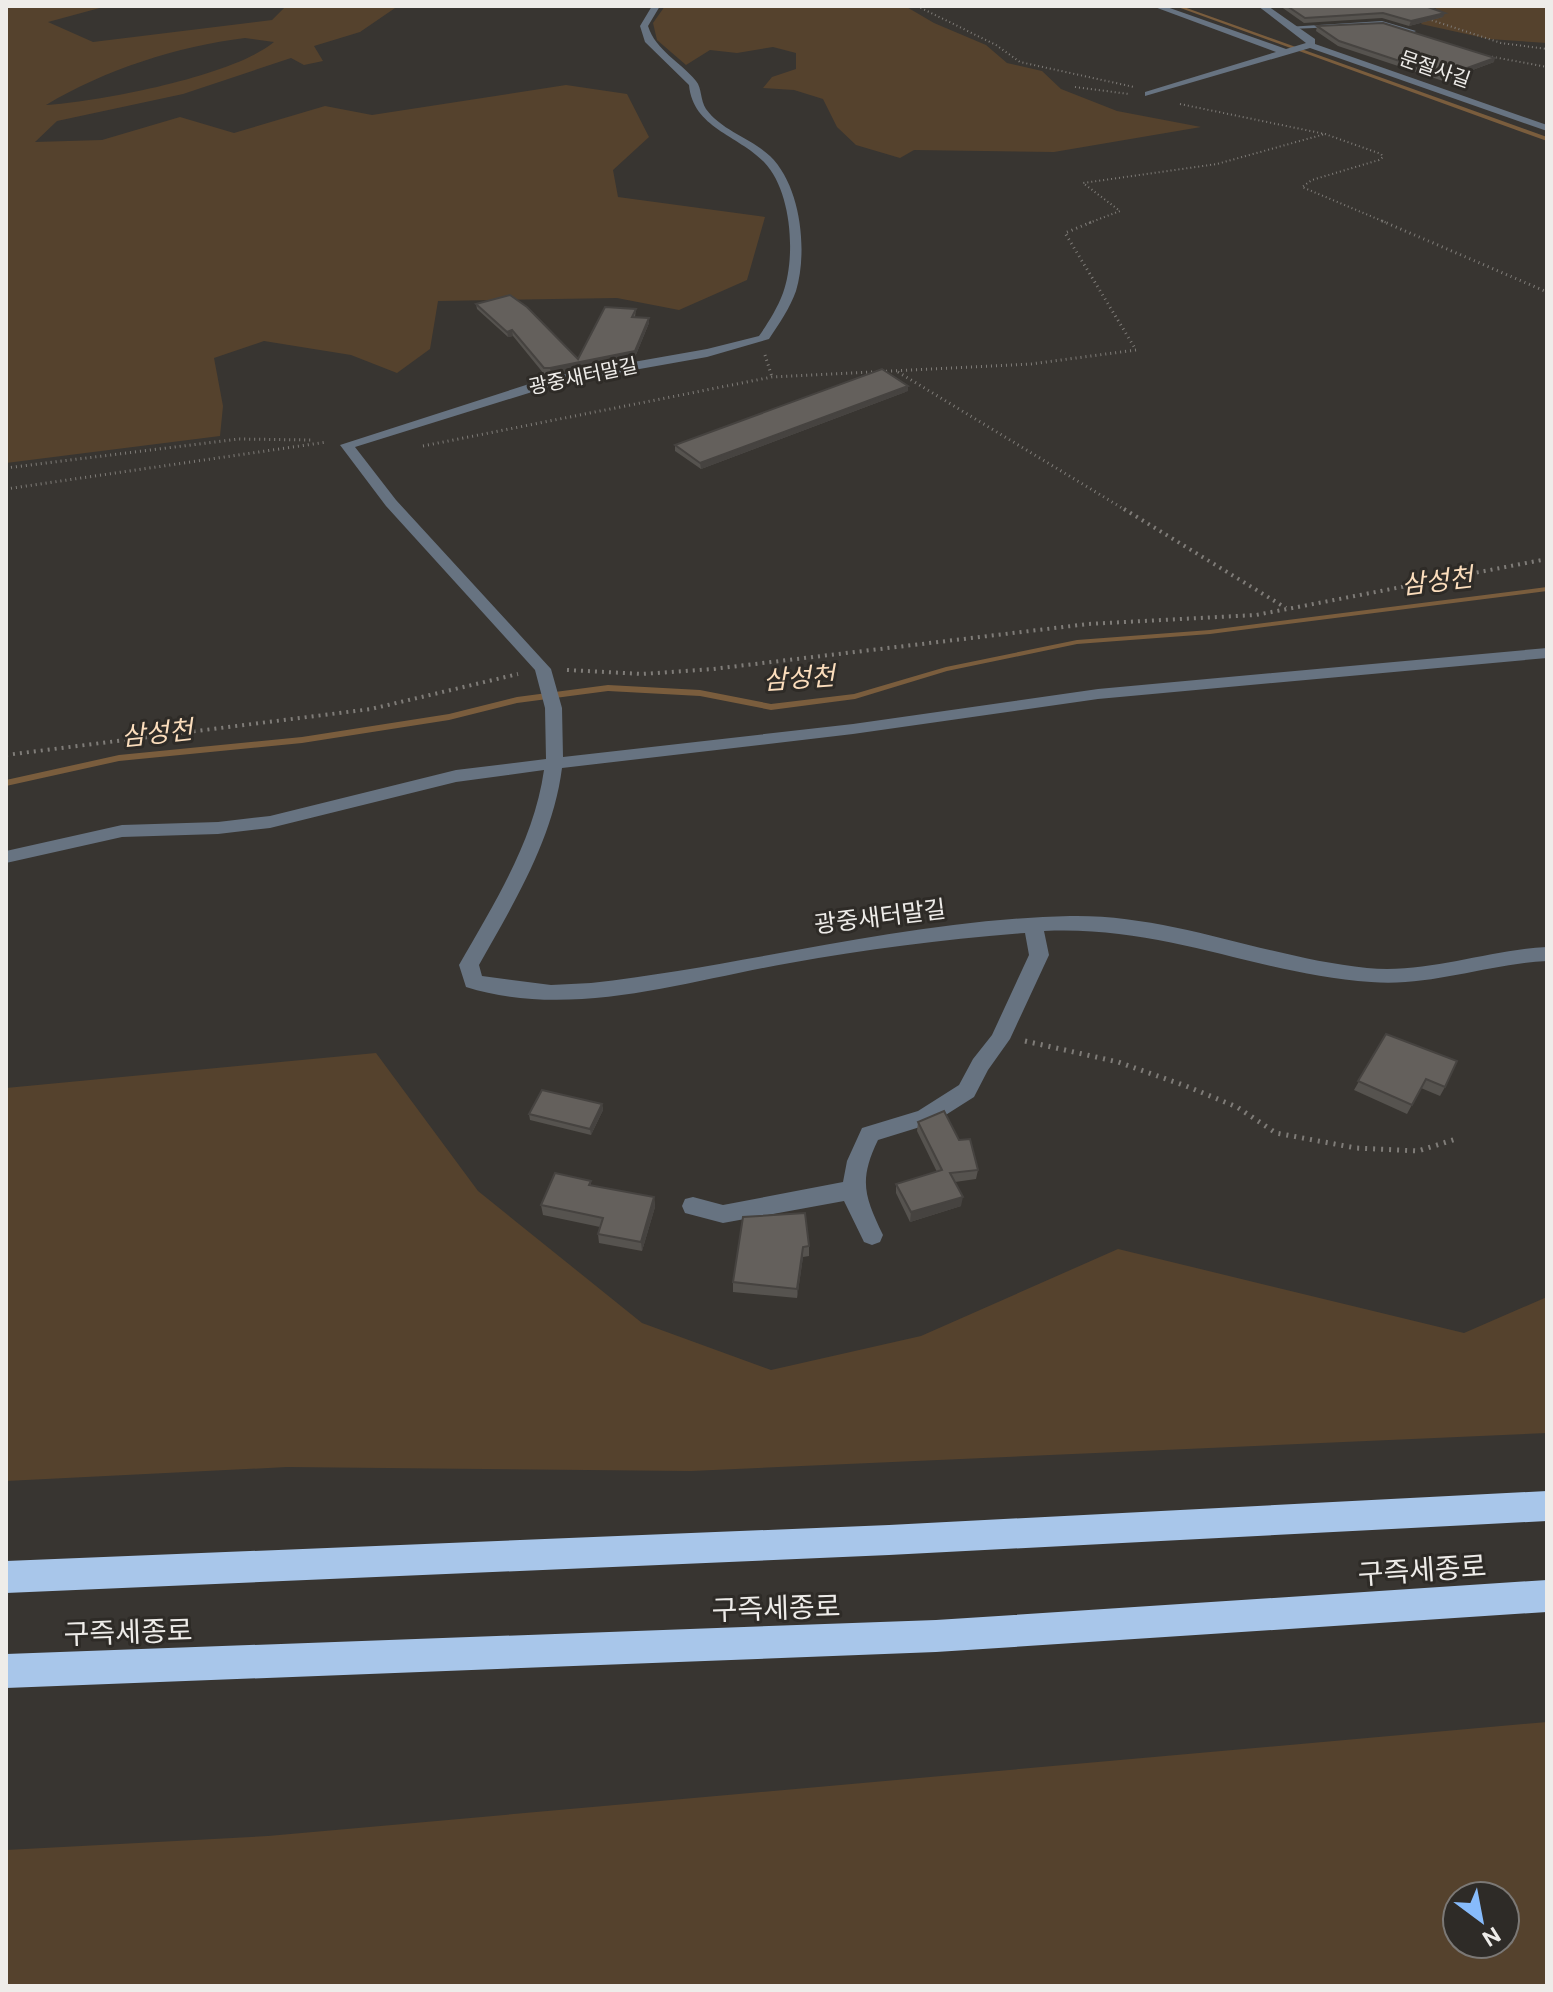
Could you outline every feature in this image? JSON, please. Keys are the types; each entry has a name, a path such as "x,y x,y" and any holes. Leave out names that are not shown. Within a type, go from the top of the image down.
{"highway":[{"path":"6,1577 889,1540 1547,1506"},
{"name":"구즉세종로","path":"6,1671 936,1636 1547,1596"}],"street":[{"name":"광중새터말길","path":"347,445 559,379 707,353 763,339 790,291 795,264 795,243 781,179 771,162 702,112 693,94 694,84 648,40 644,26 656,6"},
{"path":"1156,6 1287,52"},
{"name":"문절사길","path":"1262,6 1312,41 1308,46 1547,128"},
{"path":"1373,6 1387,7"},
{"path":"1149,95 1308,46"},
{"path":"347,445 391,503 546,676 556,754"},
{"path":"6,857 122,831 218,828 270,822 556,754 853,729 1098,694 1547,653"},
{"name":"광중새터말길","path":"556,754 539,827 511,891 469,965 473,982 505,991 601,988 854,944 1073,923 1129,927 1303,967 1372,976 1435,974 1489,960 1547,954"},
{"path":"872,1235 861,1219 852,1190 859,1156 870,1134 925,1117 967,1091 980,1065 1000,1039 1039,955 1034,927"},
{"path":"693,1206 723,1214 852,1190"}],"lane":[{"path":"1291,27 1382,23 1412,31"}],"path":[{"path":"917,6 996,45 1020,62 1117,81 1149,95"},
{"path":"1387,7 1435,21 1488,42 1524,49 1547,49"},
{"path":"1478,54 1547,67"},
{"path":"1075,87 1149,95 1325,134 1364,146 1383,157 1302,184 1307,191 1547,292"},
{"path":"416,447 772,377 1031,364 1136,350 1065,233 1120,211 1083,183 1217,164 1287,141 1325,134"},
{"path":"897,372 1286,609"},
{"path":"6,468 239,439 287,437 347,445"},
{"path":"6,489 328,442"},
{"path":"6,755 371,709 546,676 713,669 1088,624 1256,615 1547,559"},
{"path":"1000,1039 1040,1042 1132,1067 1237,1107 1276,1133 1356,1148 1418,1151 1456,1139"}],"shaded area":[{"path":"6,6 107,6 48,22 93,42 272,20 286,6 398,6 360,32 314,46 323,61 304,65 291,58 183,94 57,121 35,142 102,140 180,117 234,133 325,106 372,115 566,85 627,94 649,137 613,170 618,197 765,217 747,280 679,310 617,298 438,301 430,349 397,373 351,355 264,341 214,358 223,406 220,436 6,463","holes":["245,38 274,42 229,66 199,76 132,92 46,105 92,81 168,53"]},
{"path":"665,6 905,6 934,23 986,45 1007,63 1042,71 1061,89 1117,111 1201,127 1054,152 914,150 900,158 856,145 837,127 823,99 794,90 763,88 772,77 796,69 796,53 773,47 737,53 710,50 686,65 657,40 653,23"},
{"path":"1438,6 1547,6 1547,43 1489,39 1421,24"},
{"path":"376,1053 478,1191 642,1323 771,1370 921,1336 1118,1249 1464,1333 1547,1297 1547,1433 691,1471 287,1467 6,1481 6,1088"},
{"path":"1547,1722 1547,1986 6,1986 6,1850 268,1836"}],"building":[{"path":"1287,6 1425,6 1445,13 1411,21 1383,13 1305,18"},
{"path":"1383,23 1495,58 1445,76 1339,41 1317,26"},
{"path":"510,295 527,307 578,359 605,307 636,309 632,317 649,318 635,351 544,368 512,330 507,332 476,304"},
{"path":"882,369 908,386 700,463 675,445"},
{"path":"1386,1034 1457,1061 1445,1087 1426,1079 1412,1105 1358,1081"},
{"path":"542,1090 602,1104 590,1129 529,1114"},
{"path":"944,1111 959,1140 970,1139 978,1170 950,1173 963,1197 911,1212 896,1184 942,1170 918,1122"},
{"path":"555,1173 591,1181 589,1185 654,1197 641,1242 598,1234 603,1218 541,1205"},
{"path":"805,1213 809,1246 803,1247 797,1289 733,1282 743,1217"}],"waterway":[{"path":"1177,6 1547,139"},
{"name":"삼성천","path":"6,783 119,758 302,740 449,717 517,700 608,688 700,693 771,707 855,696 946,669 1077,642 1210,632 1547,589"}]}
